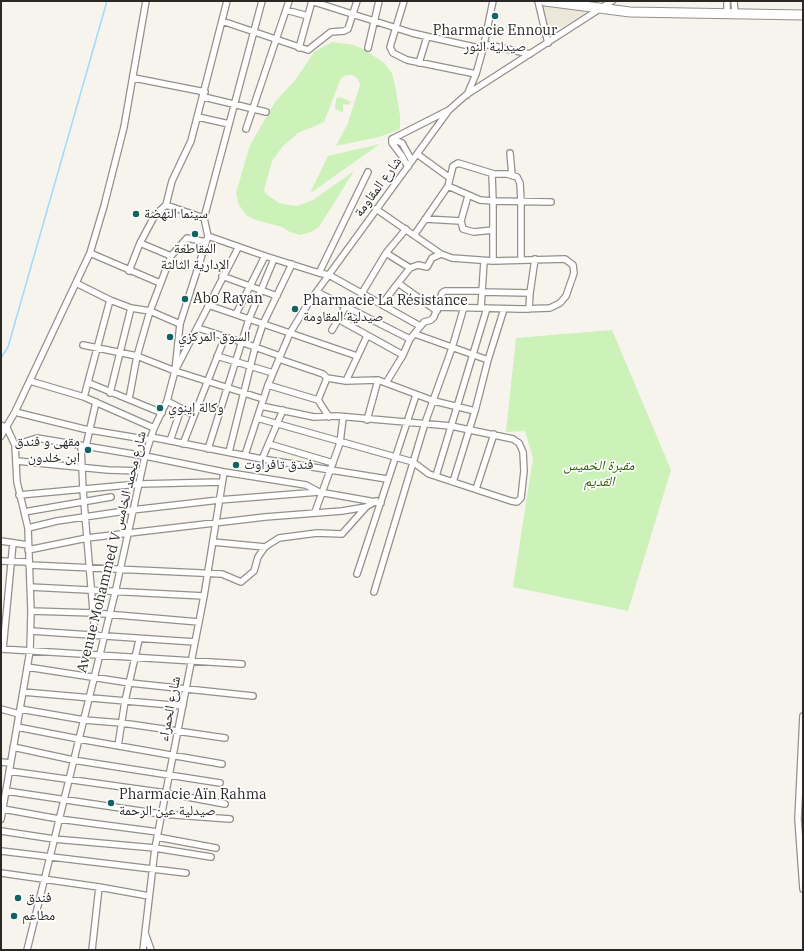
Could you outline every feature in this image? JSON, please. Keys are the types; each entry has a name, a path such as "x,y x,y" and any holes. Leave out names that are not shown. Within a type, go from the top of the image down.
{"main road":[{"path":"545,1 582,4 602,9 630,12 803,15"}],"street":[{"path":"1,436 4,426 15,412 30,382 90,253 104,206 134,78 146,1"},
{"path":"129,271 140,243 155,215 166,205 172,181 192,141 205,94 227,1"},
{"path":"262,1 204,218 208,236 238,248 329,275 383,303 420,326"},
{"path":"246,129 289,1"},
{"path":"298,48 312,1 375,22 427,37 530,54"},
{"path":"222,21 277,39 298,48 311,49 331,32 346,30 353,15 357,1"},
{"path":"368,48 379,1"},
{"path":"404,1 390,47 393,53 396,56 419,63 476,74"},
{"path":"466,95 476,74 493,1"},
{"path":"538,1 548,43"},
{"path":"727,1 731,14"},
{"path":"731,14 734,1"},
{"name":"شارع المقاومة","path":"245,455 268,385 290,333 376,209 449,110 466,95 611,2"},
{"path":"286,10 308,16"},
{"path":"419,63 427,37"},
{"path":"134,78 205,94 266,112"},
{"path":"392,139 449,110"},
{"path":"198,116 228,124"},
{"path":"392,139 402,143 412,161"},
{"path":"392,139 392,144 398,149 408,167"},
{"path":"510,153 512,175"},
{"path":"417,154 450,178"},
{"path":"415,234 448,186 453,166 458,163 492,174 512,175 516,176 518,180 522,202 521,259"},
{"path":"319,273 368,172"},
{"path":"492,174 493,261"},
{"path":"448,186 480,200 551,202"},
{"path":"468,196 462,227 465,230 493,230"},
{"path":"166,205 204,218"},
{"path":"376,209 415,234 441,254 452,258 484,261 565,259 573,265 574,273 566,296 560,303 550,308 504,309 464,307 437,309 398,283"},
{"path":"425,219 462,222"},
{"path":"362,293 386,253 406,229"},
{"name":"Avenue Mohammed V شارع محمد الخامس","path":"27,950 115,593 141,471 154,428 167,401 175,370 180,324 208,236"},
{"path":"128,400 137,356 150,311 170,256 187,238 206,242"},
{"path":"140,243 170,256"},
{"path":"175,370 198,328 222,276 238,248"},
{"path":"90,253 160,283"},
{"path":"386,253 410,268"},
{"path":"383,303 410,268 418,265 427,267 432,258 441,254"},
{"path":"236,314 265,256"},
{"path":"208,449 248,319 274,259"},
{"path":"529,309 535,259"},
{"path":"481,308 484,261"},
{"path":"229,452 251,366 264,324 292,264"},
{"path":"222,276 277,296"},
{"path":"76,283 110,300 131,308 150,311 180,324"},
{"path":"386,383 403,355 410,339 420,326 431,320 437,309 440,296 445,291 481,291 530,294"},
{"path":"317,292 410,339"},
{"path":"84,398 99,347 110,300"},
{"path":"208,305 357,356"},
{"path":"332,330 346,306"},
{"path":"374,592 425,423 452,348 464,307"},
{"path":"110,392 131,308"},
{"path":"436,476 487,308"},
{"path":"453,482 504,309"},
{"path":"338,319 403,355"},
{"path":"198,328 241,342 324,374 327,378 346,381 378,380 434,401 475,411"},
{"path":"415,334 488,360"},
{"path":"346,381 367,336"},
{"path":"183,444 225,337"},
{"path":"83,344 137,356 208,382 263,399"},
{"path":"217,356 273,373"},
{"path":"318,400 327,378"},
{"path":"367,420 378,380"},
{"path":"30,382 96,402 154,428"},
{"path":"89,383 162,414"},
{"path":"268,385 318,400 330,417"},
{"path":"356,574 378,502 395,458 416,395"},
{"path":"167,401 194,415"},
{"path":"95,635 82,467 84,446 90,430 96,402"},
{"path":"256,418 340,443 413,462 423,471 511,501 517,502 521,498 524,466 521,445 513,439 469,428 425,423 314,417 261,406"},
{"path":"170,441 181,409"},
{"path":"262,459 282,410"},
{"path":"15,412 90,430 170,441 330,471 387,479"},
{"path":"315,512 340,443 344,418"},
{"path":"1,819 30,652 31,631 28,528 19,495 15,444 4,426"},
{"path":"476,489 494,434"},
{"path":"15,444 37,438 145,456 224,472 306,485 321,492"},
{"path":"269,444 333,463"},
{"path":"17,461 141,471"},
{"name":"شارع الحمراء","path":"143,950 157,834 174,755 177,731 204,596 224,472"},
{"path":"19,495 139,484 222,482"},
{"path":"28,528 57,521 132,510 219,500 321,492 378,502"},
{"path":"24,512 112,497"},
{"path":"1,541 28,548 88,538 315,512 366,508 378,502"},
{"path":"1,561 90,568 222,574 241,582 254,571 258,557 265,547 279,538 293,535 328,532 342,534 366,508"},
{"path":"213,542 265,547"},
{"path":"13,543 2,649 191,663 242,664"},
{"path":"30,587 92,590 115,593 204,596"},
{"path":"31,612 94,613 199,622"},
{"path":"31,631 95,635 139,640 195,642"},
{"path":"118,746 125,701 139,640"},
{"path":"27,667 130,683 253,696"},
{"path":"23,692 183,706"},
{"path":"1,709 84,720 122,723 225,738"},
{"path":"803,716 798,819 803,889"},
{"path":"17,727 79,740 222,764"},
{"path":"13,748 73,760 220,783"},
{"path":"1,762 10,762"},
{"path":"9,771 166,793 225,804"},
{"path":"6,791 161,814 230,819"},
{"path":"3,809 157,834 216,848"},
{"path":"1,831 54,839 155,848 211,857"},
{"path":"1,851 186,873"},
{"path":"1,873 44,878 149,896"},
{"path":"92,950 99,887"},
{"path":"145,933 151,950"}],"shaded area":[{"path":"542,5 583,10 585,14 548,35"}],"green space":[{"path":"332,42 354,45 365,50 384,63 392,73 400,116 400,129 379,137 336,146 348,123 360,85 358,79 353,75 346,75 341,78 324,122 298,133 283,146 272,161 264,190 266,194 279,203 297,206 313,200 354,171 319,227 311,232 300,235 290,232 282,227 247,216 239,205 236,193 250,145 275,102 296,79 314,52"},
{"path":"340,97 351,102 348,105 343,104 343,112 335,109 336,99"},
{"path":"380,144 312,192 311,191 328,156"},
{"name":"مقبرة الخميس القديم","path":"612,330 671,470 628,611 513,587 533,458 525,431 506,432 516,338"}],"waterway":[{"path":"1,358 8,347 107,1"}],"place":[{"name":"Pharmacie Ennour صيدلية النور","path":"495,16"},
{"name":"سينما النهضة","path":"136,214"},
{"name":"المقاطعة الإدارية الثالثة","path":"195,234"},
{"name":"Abo Rayan","path":"185,299"},
{"name":"Pharmacie La Résistance صيدلية المقاومة","path":"295,309"},
{"name":"السوق المركزي","path":"170,337"},
{"name":"وكالة إينوي","path":"160,408"},
{"name":"مقهى و فندق ابن خلدون","path":"88,450"},
{"name":"فندق تافراوت","path":"236,465"},
{"name":"Pharmacie Aïn Rahma صيدلية عين الرحمة","path":"111,803"},
{"name":"فندق","path":"18,898"},
{"name":"مطاعم","path":"14,916"}]}
